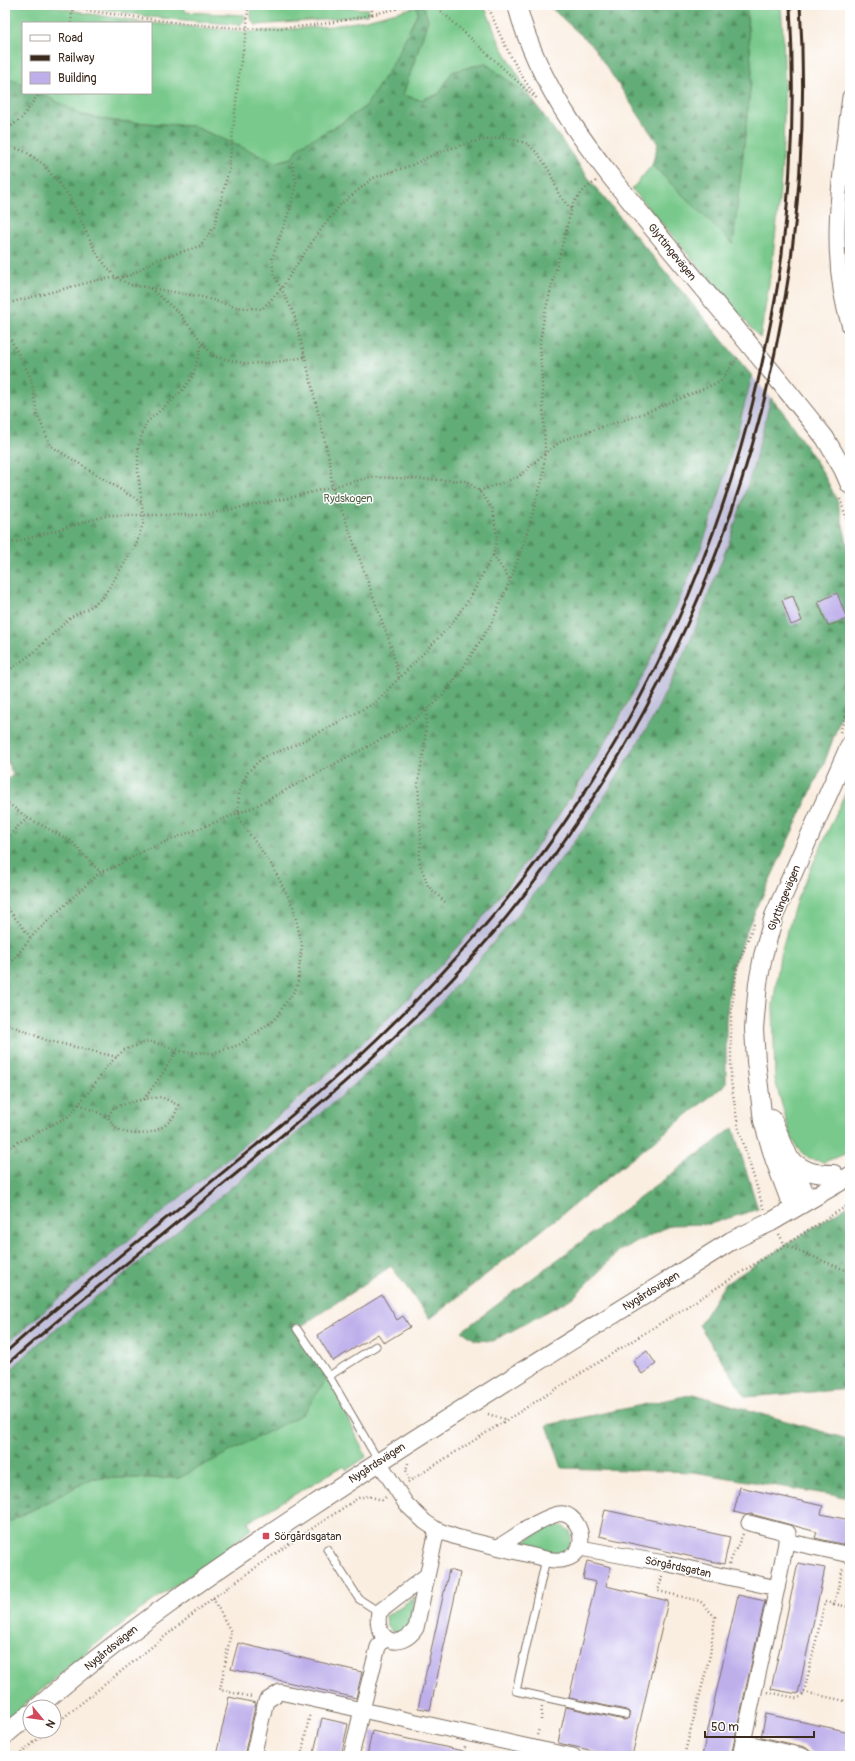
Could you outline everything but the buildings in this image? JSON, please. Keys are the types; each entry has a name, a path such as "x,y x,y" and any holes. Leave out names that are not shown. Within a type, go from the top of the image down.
{"street":[{"name":"Glyttingevägen","path":"518,5 528,38 541,70 570,122 607,173 825,438 843,469 850,485"},
{"path":"850,97 837,223 838,269 845,312 850,327"},
{"name":"Glyttingevägen","path":"798,1197 774,1158 763,1121 754,1029 758,983 763,956 774,916 850,745"},
{"name":"Glyttingevägen","path":"756,1061 771,1116 791,1160 798,1197"},
{"path":"791,1160 803,1170 811,1173 842,1175"},
{"name":"Nygårdsvägen","path":"48,1699 143,1622 266,1536 379,1462 731,1242 771,1222 798,1197 842,1175 850,1166"},
{"path":"379,1462 395,1490 416,1514 437,1530 456,1537 546,1559 561,1561 572,1558 580,1548 581,1536 578,1524 569,1517 560,1514 546,1519 498,1547"},
{"path":"749,1523 788,1533 742,1749 803,1756"},
{"path":"426,1576 379,1612 377,1622 379,1631 385,1637 394,1641 404,1640 410,1636 416,1628 437,1530"},
{"path":"786,1541 848,1554"},
{"name":"Sörgårdsgatan","path":"580,1548 664,1563 777,1588"},
{"path":"352,1756 378,1647 385,1637"},
{"path":"253,1756 266,1701 280,1692 362,1710 533,1752 573,1756"},
{"path":"5,1735 22,1721"}],"lane":[{"path":"297,1330 329,1376 379,1462"},
{"path":"329,1376 376,1346"},
{"path":"327,1549 359,1599 379,1612"},
{"path":"546,1559 516,1691 625,1715"}],"path":[{"path":"63,5 177,23 247,28 312,24 372,16 410,5"},
{"path":"5,304 98,280 129,276 156,260 200,246 214,227 229,169 239,73 247,28 248,5"},
{"path":"372,5 372,16"},
{"path":"431,5 439,9 538,100"},
{"path":"71,22 73,6"},
{"path":"5,131 22,118 38,94"},
{"path":"5,144 26,152 44,165 69,196 98,256 116,278 131,285 202,297 235,307 262,309 281,289 313,240 340,205 373,178 412,165 437,153 471,142 506,137 528,144 539,155 550,172 559,195 571,210"},
{"path":"292,162 296,182 291,206 272,259 274,275 294,314 330,463 332,487 346,521 391,646 400,678"},
{"path":"5,970 48,919 100,872 113,868 145,850 238,814 385,738 402,728 426,710 445,693 477,647 492,622 510,580 525,539 543,477 544,454 540,341 545,312 573,203 582,192 607,173"},
{"path":"150,288 179,313 213,356 247,364 277,362 305,357"},
{"path":"5,329 31,378 37,414 51,446 142,503"},
{"path":"5,673 34,653 71,617 89,608 103,597 136,545 144,521 138,472 138,447 146,423 181,392 193,376 202,343"},
{"path":"479,491 518,477 544,454 563,440 642,414 720,382 741,354"},
{"path":"5,545 109,515 203,515 293,497 371,477 467,481 479,491 493,509 497,537 493,555 471,596 450,626 376,703 293,746 263,757 248,772 240,788 238,814 240,821 271,864 292,906 302,945 297,987 274,1020 239,1045 213,1053 184,1052 149,1041 124,1050 106,1067 69,1116 5,1149"},
{"path":"493,555 510,580"},
{"path":"426,710 424,751 418,782 422,840 419,862 428,886 445,902"},
{"path":"5,801 28,818 71,841 100,872"},
{"path":"5,842 16,828 28,818"},
{"path":"5,905 31,938"},
{"path":"5,1023 46,1040 117,1057"},
{"path":"144,1099 165,1070 177,1050"},
{"path":"79,1104 108,1117 116,1129 131,1134 151,1132 162,1128 177,1113 178,1105 161,1097 144,1099 114,1107 108,1117"},
{"path":"62,1719 213,1598 288,1544 358,1498 368,1496 382,1500 395,1490 850,1204"},
{"path":"785,1245 850,1272"},
{"path":"488,1414 507,1420"},
{"path":"724,1576 749,1523"},
{"path":"834,1604 848,1554"},
{"path":"664,1563 658,1591 700,1601 715,1617 710,1655 684,1756"},
{"path":"213,1598 231,1632 220,1690 266,1701"},
{"path":"755,1689 796,1698 801,1697 804,1692 825,1602 850,1607"},
{"path":"804,1692 850,1702"},
{"path":"301,1756 314,1699"},
{"path":"18,1756 38,1739"}],"shaded area":[{"path":"752,376 771,398 753,468 731,537 692,637 652,720 587,825 519,913 438,1006 355,1084 264,1161 39,1344 5,1375 5,1345 83,1277 313,1088 401,1005 458,946 510,884 574,794 630,701 703,542 730,462"}],"green space":[{"path":"5,5 49,5 85,13 144,22 22,22 22,84 5,77"},
{"path":"80,5 185,5 185,12 245,15 244,21 240,25 151,17"},
{"path":"251,5 288,5 369,9 367,15 257,25 254,24 251,19"},
{"path":"423,5 484,5 500,44 532,99 485,63 452,72 439,94 420,100 403,95 428,20"},
{"name":"Rydskogen","path":"423,5 428,20 403,95 420,100 439,94 452,72 485,63 532,99 595,187 752,376 717,503 702,545 669,623 630,699 587,772 564,807 540,842 480,921 400,1007 337,1065 273,1121 106,1259 5,1345 5,781 13,775 5,755 5,77 22,84 22,94 42,94 82,115 113,121 193,126 276,162 292,158 301,145 337,126 366,106 395,60 418,12 416,7"},
{"path":"548,5 746,5 752,72 733,244 652,165 658,144 592,45"},
{"path":"746,5 781,5 784,47 784,131 778,214 760,338 632,189 652,165 733,244 752,72"},
{"path":"416,7 418,12 395,60 366,106 337,126 301,145 292,158 276,162 193,126 114,121 82,115 42,94 152,94 152,23 250,32 332,26 366,20"},
{"path":"771,398 784,413 822,471 838,502 850,557 850,682 847,700 825,761 749,925 732,970 726,1020 726,1084 430,1319 391,1266 297,1329 329,1376 303,1414 179,1478 93,1478 5,1524 5,1375 38,1344 264,1161 355,1084 438,1006 519,913 587,825 652,720 692,637 731,537 753,468"},
{"path":"850,783 850,1152 824,1162 809,1159 798,1149 790,1134 775,1080 773,1006 780,955 797,899"},
{"path":"733,1128 758,1209 710,1224 671,1225 619,1251 574,1297 493,1341 475,1340 462,1331"},
{"path":"850,1204 850,1389 746,1397 699,1325 725,1284"},
{"path":"329,1376 366,1457 347,1470 343,1466 248,1522 252,1528 238,1540 210,1562 119,1626 69,1666 31,1699 22,1699 22,1707 5,1722 5,1524 93,1478 179,1478"},
{"path":"694,1394 850,1441 850,1498 693,1472 562,1468 547,1425"},
{"path":"558,1524 570,1531 571,1535 570,1543 562,1553 555,1553 522,1545 523,1542 551,1525"},
{"path":"415,1597 408,1625 400,1633 394,1633 387,1627 386,1616"}],"railway":[{"path":"5,1353 97,1274 285,1121 399,1018 465,948 526,875 582,797 616,741 647,684 675,626 700,566 723,505 742,444 758,381 777,289 790,175 792,107 790,5"},
{"path":"5,1366 41,1334 317,1106 406,1026 440,992 528,889 605,778 670,660 723,536 762,407 789,275 801,140 800,5"}],"place":[{"name":"Sörgårdsgatan","path":"266,1536"}]}
